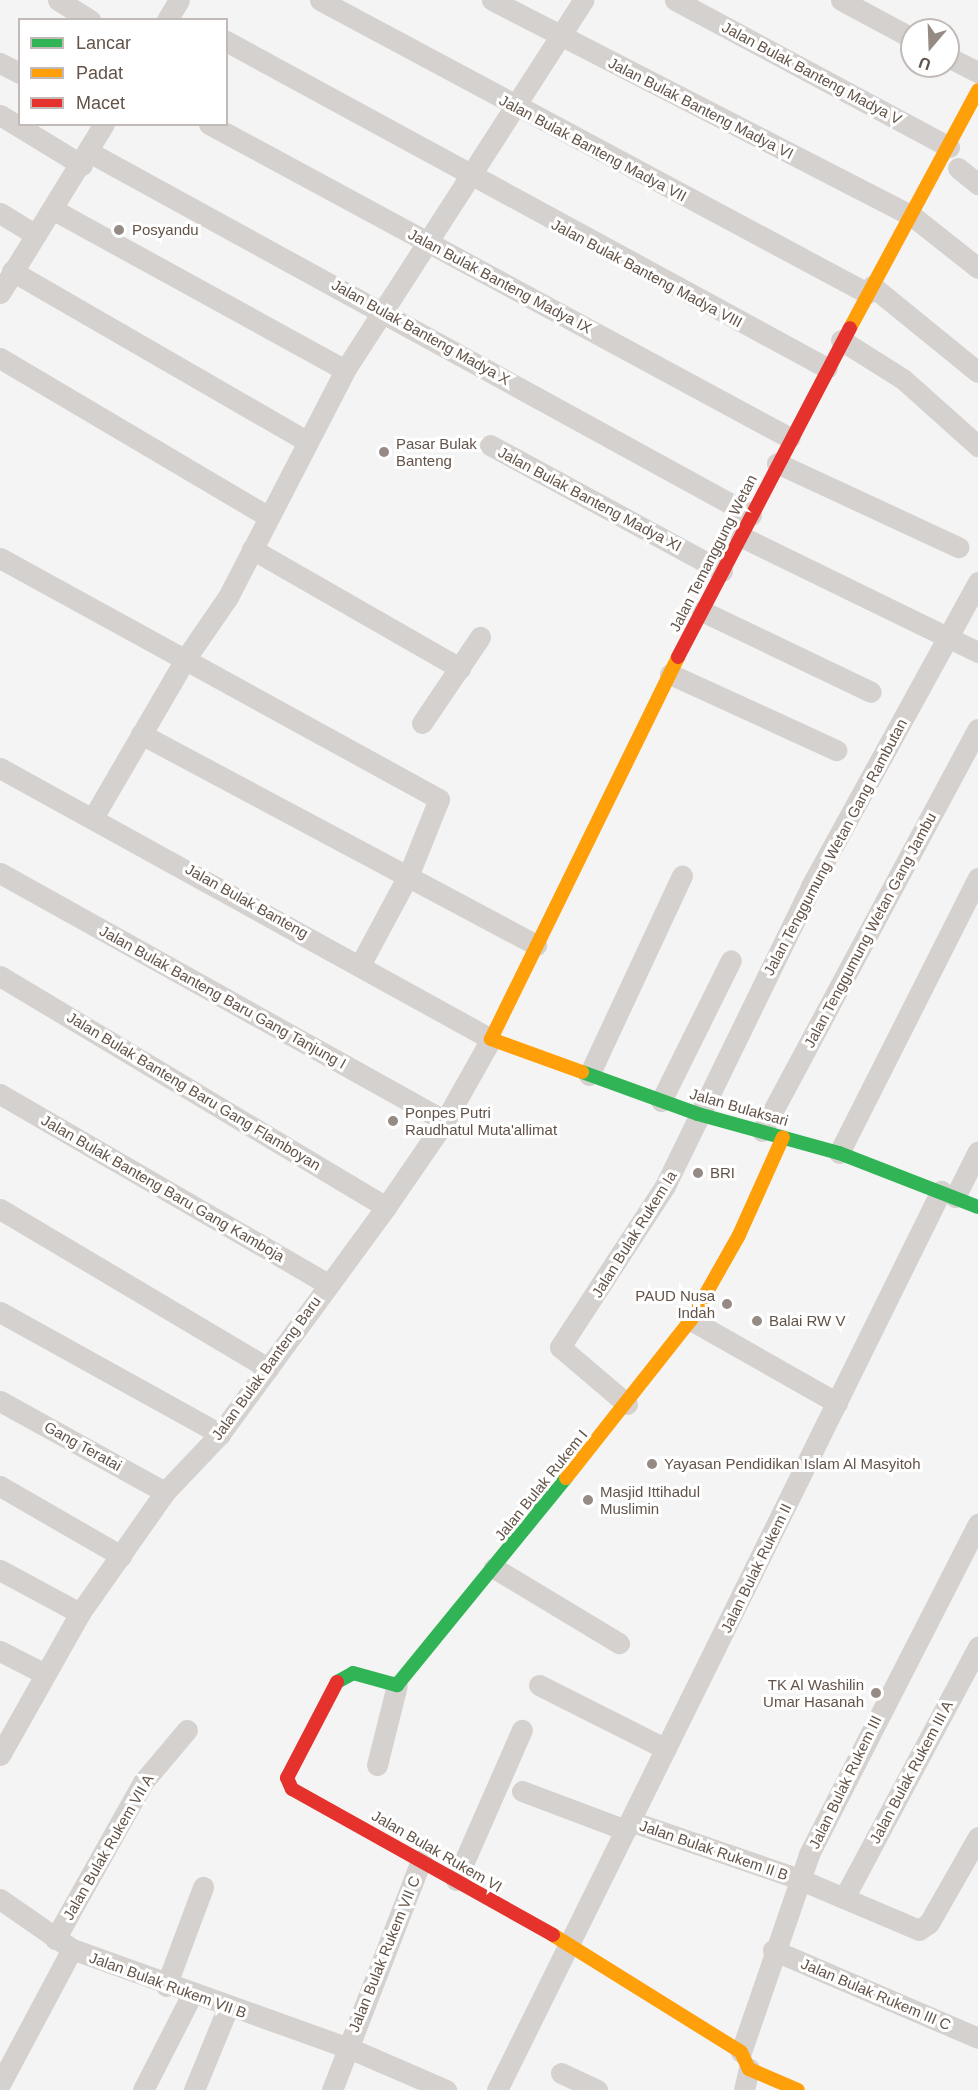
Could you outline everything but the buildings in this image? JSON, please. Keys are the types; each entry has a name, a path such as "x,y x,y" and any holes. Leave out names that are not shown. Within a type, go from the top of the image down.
{"street":[{"path":"58,0 87,18"},
{"name":"Jalan Bulak Banteng Madya VII","path":"320,0 512,104 875,291 978,372"},
{"name":"Jalan Bulak Banteng Madya VI","path":"492,0 916,219 978,268"},
{"path":"94,816 186,658 228,597 345,370 512,104 583,0"},
{"name":"Jalan Bulak Banteng Madya V","path":"675,0 951,159 978,184"},
{"path":"841,0 900,32"},
{"name":"Jalan Bulak Banteng Madya VIII","path":"228,42 467,176 827,368"},
{"path":"0,63 18,72"},
{"path":"960,63 978,72"},
{"name":"Jalan Temanggung Wetan","path":"495,1041 536,945 777,463 827,368 849,345 875,291 951,159 975,104"},
{"name":"Jalan Bulak Banteng Madya X","path":"0,115 18,124"},
{"name":"Jalan Bulak Banteng Madya X","path":"22,126 383,310 751,515"},
{"path":"103,126 54,210 5,279 307,441"},
{"name":"Jalan Bulak Banteng Madya IX","path":"213,126 790,438"},
{"path":"54,210 345,370"},
{"path":"0,213 36,236"},
{"path":"849,345 903,379 978,446"},
{"path":"0,358 269,517"},
{"name":"Jalan Bulak Banteng Madya XI","path":"490,444 722,571"},
{"path":"777,463 958,547"},
{"path":"740,536 978,652"},
{"path":"252,549 460,668"},
{"path":"0,558 186,658 439,799 409,874 360,965"},
{"name":"Jalan Tenggumung Wetan Gang Rambutan","path":"698,1114 811,886 978,582"},
{"path":"702,611 871,692"},
{"path":"422,723 480,637"},
{"path":"670,674 836,750"},
{"name":"Jalan Tenggumung Wetan Gang Jambu","path":"772,1134 978,729"},
{"path":"141,734 409,874 536,945"},
{"name":"Jalan Bulak Banteng","path":"0,768 94,816 495,1041"},
{"name":"Jalan Bulak Banteng Baru Gang Tanjung I","path":"0,873 445,1121"},
{"path":"589,1075 682,876"},
{"path":"839,1153 978,878"},
{"path":"661,1101 731,960"},
{"name":"Jalan Bulak Banteng Baru Gang Flamboyan","path":"0,976 386,1207"},
{"name":"Jalan Bulaksari","path":"495,1041 698,1114 839,1153 978,1207"},
{"name":"Jalan Bulak Banteng Baru","path":"0,1755 43,1673 80,1613 165,1492 220,1434 326,1283 386,1207 445,1121 495,1041"},
{"name":"Jalan Bulak Banteng Baru Gang Kamboja","path":"0,1094 326,1283"},
{"name":"Jalan Bulak Rukem Ia","path":"627,1404 560,1347 665,1186 698,1114"},
{"name":"Jalan Bulak Rukem I","path":"397,1685 627,1404 691,1320 739,1235 772,1134"},
{"name":"Jalan Bulak Rukem II","path":"497,2090 837,1403 948,1194 978,1150"},
{"path":"0,1209 268,1368"},
{"path":"0,1312 220,1434"},
{"path":"691,1320 837,1403"},
{"name":"Gang Teratai","path":"0,1401 165,1492"},
{"path":"0,1486 121,1556"},
{"name":"Jalan Bulak Rukem III","path":"744,2090 745,2061 774,1950 799,1879 978,1524"},
{"path":"494,1568 619,1643"},
{"path":"0,1570 80,1613"},
{"name":"Jalan Bulak Rukem III A","path":"844,1898 978,1647"},
{"path":"0,1651 43,1673"},
{"name":"Jalan Bulak Rukem VI","path":"397,1685 353,1673 339,1678 287,1778 289,1786 568,1944"},
{"path":"377,1765 397,1685"},
{"path":"539,1685 666,1749"},
{"name":"Jalan Bulak Rukem VII A","path":"0,2084 64,1944 143,1782 187,1730"},
{"path":"456,1880 522,1730"},
{"name":"Jalan Bulak Rukem II B","path":"522,1791 799,1879 923,1929 978,1838"},
{"name":"Jalan Bulak Rukem VII C","path":"332,2090 349,2048 355,2020 422,1860"},
{"path":"166,1986 203,1887"},
{"name":"Jalan Bulak Rukem VII B","path":"0,1899 64,1944 191,1996 349,2048 436,2088"},
{"path":"568,1944 745,2061 798,2090"},
{"name":"Jalan Bulak Rukem III C","path":"774,1950 977,2036"},
{"path":"143,2090 191,1996"},
{"path":"194,2090 228,2007"},
{"path":"561,2073 597,2090"}],"traffic: fast":[{"path":"582,1072 698,1114 839,1153 978,1207"},
{"path":"337,1682 353,1673 397,1685 566,1478"}],"traffic: slow":[{"path":"850,328 978,90"},
{"path":"582,1072 491,1039 678,657"},
{"path":"566,1478 691,1320 739,1235 783,1137"},
{"path":"553,1935 741,2052 749,2069 798,2090"}],"traffic: jam":[{"path":"678,657 850,328"},
{"path":"337,1682 287,1778 292,1789 553,1935"}],"place":[{"name":"Posyandu","path":"119,230"},
{"name":"Pasar Bulak Banteng","path":"384,452"},
{"name":"Ponpes Putri Raudhatul Muta'allimat","path":"393,1121"},
{"name":"BRI","path":"698,1173"},
{"name":"PAUD Nusa Indah","path":"727,1304"},
{"name":"Balai RW V","path":"757,1321"},
{"name":"Yayasan Pendidikan Islam Al Masyitoh","path":"652,1464"},
{"name":"Masjid Ittihadul Muslimin","path":"588,1500"},
{"name":"TK Al Washilin Umar Hasanah","path":"876,1693"}]}
